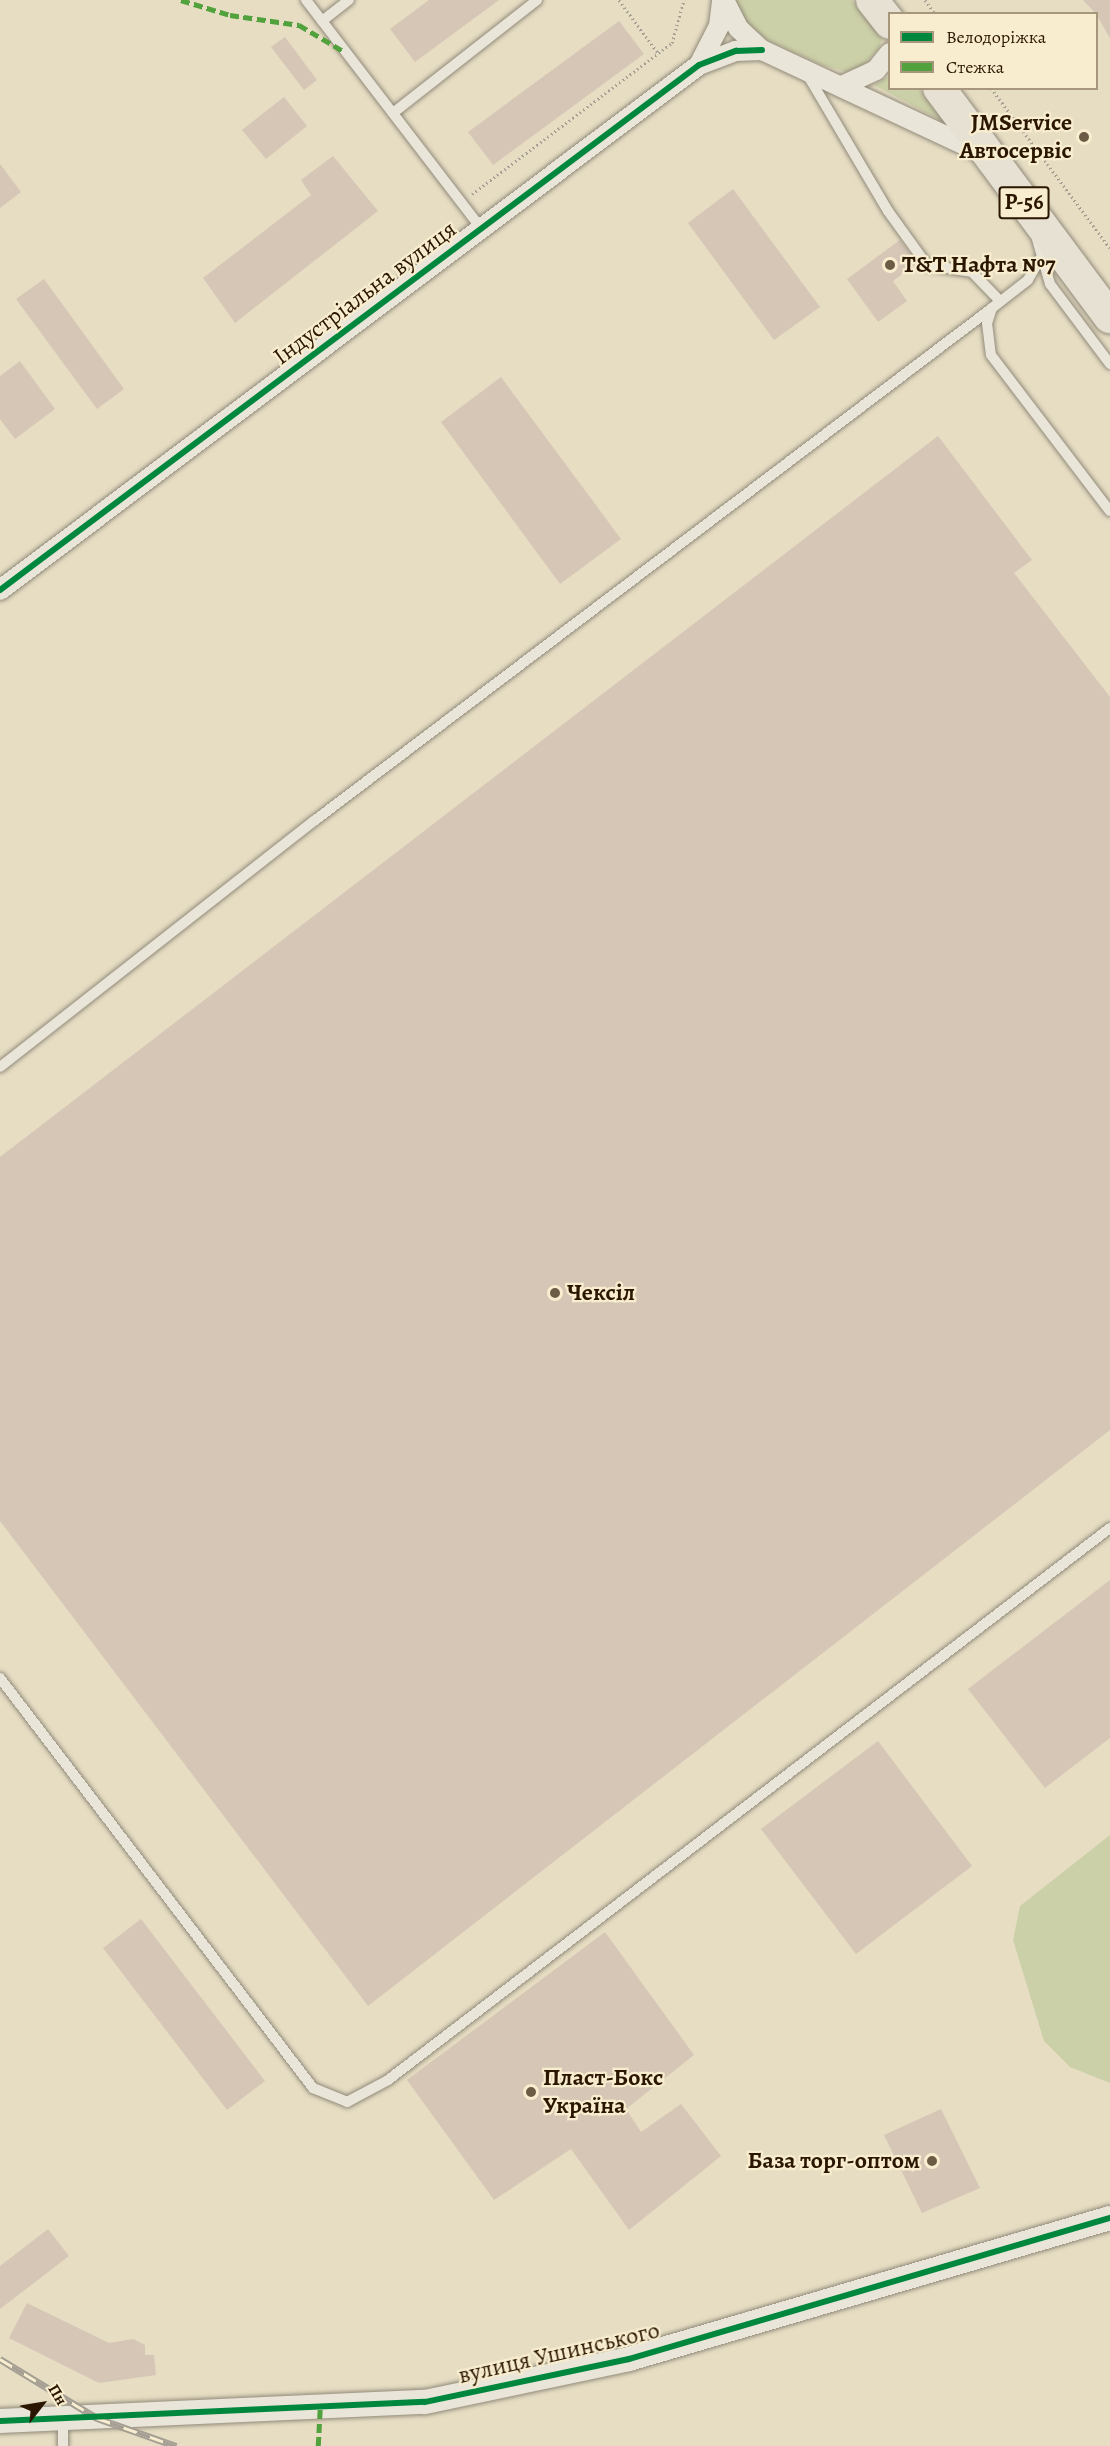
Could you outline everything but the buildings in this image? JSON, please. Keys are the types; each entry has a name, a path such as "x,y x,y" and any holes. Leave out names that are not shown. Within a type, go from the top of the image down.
{"main road":[{"path":"872,0 888,20"},
{"name":"Р-56","path":"940,90 1110,317"}],"street":[{"path":"723,0 738,28 762,50 844,85 991,158"},
{"name":"Індустріальна вулиця","path":"699,65 718,26 723,0"},
{"name":"Індустріальна вулиця","path":"0,590 699,65 736,51 762,50"},
{"path":"844,85 876,70 888,55"},
{"name":"вулиця Ушинського","path":"0,2421 425,2402 629,2359 1110,2218"}],"lane":[{"path":"306,0 481,228"},
{"path":"322,21 349,0"},
{"path":"393,112 537,0"},
{"path":"803,67 927,265 972,272 996,304"},
{"path":"1032,214 1040,259 1050,284 1110,364"},
{"path":"0,1067 314,821 1028,280 1040,259"},
{"path":"1028,280 1050,284"},
{"path":"996,304 987,323 991,355 1110,511"},
{"path":"0,1678 313,2088 347,2102 388,2080 1110,1528"},
{"path":"63,2419 63,2446"}],"path":[{"path":"619,0 658,53"},
{"path":"461,202 672,43 684,0"},
{"path":"992,90 1110,248"}],"green space":[{"path":"734,0 852,0 882,39 879,48 861,68 846,72 822,65 761,37 745,23"},
{"path":"888,77 888,90 920,90 944,122 874,85"},
{"path":"1110,1835 1110,2083 1070,2067 1044,2041 1013,1940 1020,1906"}],"railway":[{"path":"0,2359 97,2418 176,2446"}],"marked path":[{"path":"181,0 230,15 299,25 345,52"},
{"path":"318,2446 320,2409"}],"cycle path":[{"path":"0,590 699,65 736,51 762,50"},
{"path":"0,2421 425,2402 629,2359 1110,2218"}],"place":[{"name":"JMService Автосервіс","path":"1084,137"},
{"name":"Т&Т Нафта №7","path":"890,265"},
{"name":"Чексіл","path":"555,1293"},
{"name":"Пласт-Бокс Україна","path":"531,2092"},
{"name":"База торг-оптом","path":"932,2161"}]}
